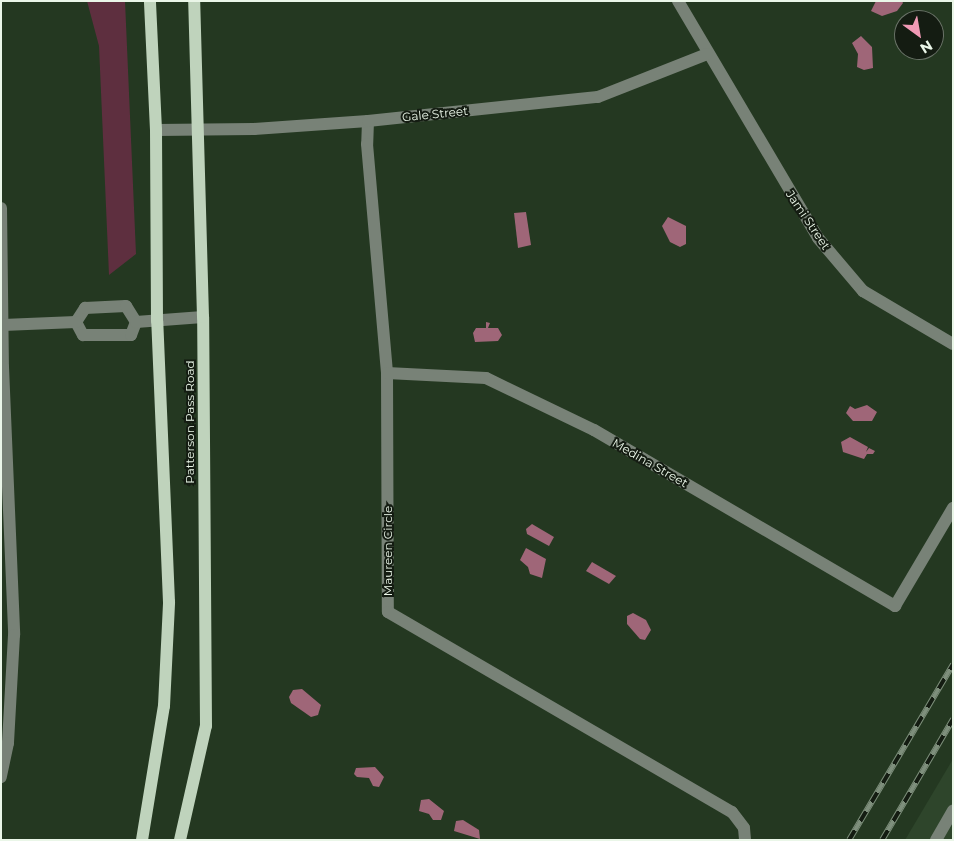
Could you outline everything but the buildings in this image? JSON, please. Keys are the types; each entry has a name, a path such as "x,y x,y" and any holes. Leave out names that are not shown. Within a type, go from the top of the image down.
{"main road":[{"name":"Patterson Pass Road","path":"142,840 164,706 169,602 158,321 156,130 150,1"},
{"name":"Patterson Pass Road","path":"180,840 206,726 203,317 194,1"}],"street":[{"name":"Jami Street","path":"678,1 707,54 824,246 863,291 953,344"},
{"name":"Gale Street","path":"156,130 254,128 368,121 598,97 707,54"},
{"name":"Maureen Circle","path":"368,121 366,144 388,372 388,612 732,812 744,828 745,840"},
{"path":"1,208 4,498 14,635 1,777"},
{"path":"76,322 85,308 126,306 136,322"},
{"path":"136,322 203,317"},
{"path":"76,322 83,335 131,336 136,322"},
{"path":"3,325 76,322"},
{"name":"Medina Street","path":"388,372 486,378 594,430 896,606 953,508"},
{"path":"936,840 953,811"}],"shaded area":[{"path":"87,1 125,1 136,254 109,275 99,46"},
{"path":"876,1 902,1 903,3 898,10 882,16 871,11"},
{"path":"861,36 872,47 873,68 864,70 857,67 858,54 852,43"},
{"path":"526,212 531,245 518,248 514,213"},
{"path":"668,217 686,226 686,244 680,247 670,242 662,226"},
{"path":"486,322 490,323 488,328 498,328 502,335 498,341 475,342 473,333 476,328 486,328"},
{"path":"867,405 877,412 872,421 853,421 846,413 850,406 855,409"},
{"path":"850,437 868,447 866,452 869,448 875,451 873,454 867,454 864,459 843,452 841,442"},
{"path":"532,524 554,537 549,546 527,534 526,529"},
{"path":"526,548 546,559 542,578 530,574 528,567 520,560"},
{"path":"592,562 616,576 609,584 586,571"},
{"path":"633,613 646,620 651,630 645,640 640,639 627,624 627,616"},
{"path":"302,689 321,705 318,715 311,717 291,703 289,697 293,690"},
{"path":"953,759 953,840 905,840"},
{"path":"375,767 384,777 379,787 373,786 369,778 357,777 354,774 356,768"},
{"path":"429,799 444,811 441,820 433,820 429,814 419,811 421,800"},
{"path":"463,820 479,830 480,839 454,831 456,821"}],"railway":[{"path":"849,840 953,664"},
{"path":"882,840 953,719"}]}
